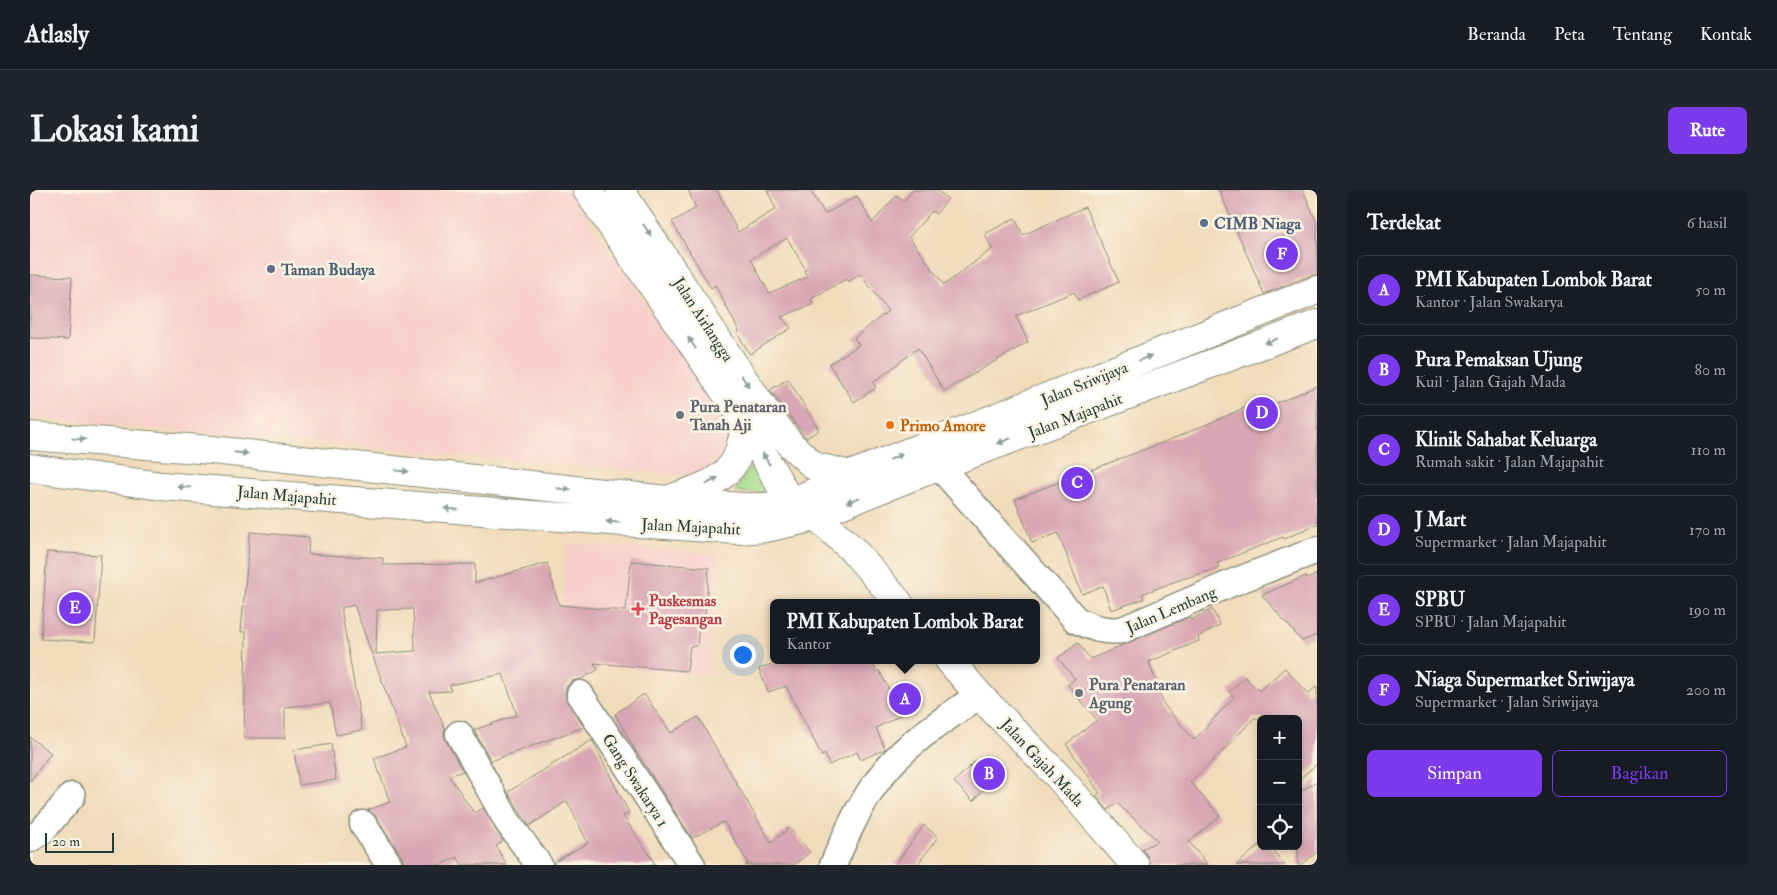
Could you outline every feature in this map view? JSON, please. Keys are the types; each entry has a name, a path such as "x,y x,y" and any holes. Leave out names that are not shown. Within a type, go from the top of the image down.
{"main road":[{"name":"Jalan Airlangga","path":"588,190 752,418 791,446 814,466 851,476"},
{"name":"Jalan Airlangga","path":"620,190 752,418"},
{"name":"Jalan Sriwijaya","path":"851,476 1317,290"},
{"name":"Jalan Majapahit","path":"30,436 212,450 667,500 743,507 766,507 805,503 939,466 1317,324"},
{"path":"667,500 704,486 722,475 734,463 752,418"},
{"path":"752,418 805,503 854,551 896,599"},
{"name":"Jalan Majapahit","path":"30,468 162,486 737,530 784,525 805,503 851,476"},
{"name":"Jalan Gajah Mada","path":"952,664 979,695 1058,776 1127,862"}],"street":[{"name":"Jalan Lembang","path":"939,466 1076,620 1108,632 1122,630 1234,582 1317,550"},
{"name":"Gang Swakarya 1","path":"580,694 692,865"},
{"path":"833,865 862,804 891,763 916,741 979,695"},
{"path":"458,734 507,821 539,865"},
{"path":"30,839 41,832 72,796"},
{"path":"363,824 389,865"}],"shaded area":[{"path":"30,190 567,190 733,426 728,455 712,467 681,475 30,418"},
{"name":"Puskesmas Pagesangan","path":"567,543 718,554 708,675 558,664"}],"green space":[{"path":"754,461 777,493 735,492"}],"building":[{"path":"688,190 717,190 738,232 776,209 767,190 810,190 825,214 857,196 872,223 897,195 904,201 913,190 936,190 948,199 936,214 932,211 909,237 944,285 992,249 985,234 1015,218 1023,235 1085,207 1119,282 1078,300 1074,292 1016,316 1028,342 944,391 918,348 873,383 876,388 854,402 829,364 859,345 854,338 888,311 860,274 848,282 846,279 811,299 813,304 781,317 791,328 750,354 737,333 739,331 715,285 711,288 672,222 696,208","holes":["787,238 806,270 804,271 808,277 769,293 751,259"]},
{"path":"1219,190 1303,190 1317,223 1317,275 1311,275 1264,294"},
{"path":"30,275 72,277 68,340 30,338"},
{"path":"788,379 819,430 806,438 770,390"},
{"path":"1317,386 1317,524 1284,539 1283,537 1217,563 1219,568 1142,594 1144,599 1111,610 1103,586 1082,594 1058,533 1032,543 1015,499 1182,435 1249,406 1253,413"},
{"path":"250,532 309,537 308,554 383,558 383,565 475,564 475,583 547,563 559,605 626,611 631,561 709,568 705,615 700,615 697,646 690,646 687,671 594,663 598,670 581,679 572,681 566,687 565,695 567,702 584,727 491,761 474,730 517,715 503,674 450,685 451,691 429,692 445,729 446,741 463,771 449,776 474,813 483,808 503,841 496,846 507,865 462,865 457,857 440,865 404,865 402,857 376,816 368,810 390,802 374,758 406,747 354,605 341,608 362,730 336,735 330,703 285,707 285,738 244,738 246,632 241,632","holes":["413,609 415,651 376,654 377,610"]},
{"path":"47,552 101,555 95,642 41,639"},
{"path":"1317,574 1317,635 1302,641 1262,595 1306,576 1307,579"},
{"path":"1212,609 1220,625 1198,637 1199,641 1149,662 1164,705 1194,740 1234,697 1229,692 1245,677 1259,691 1285,668 1308,694 1317,686 1317,764 1302,777 1302,715 1257,715 1257,718 1254,718 1190,782 1220,816 1189,842 1208,865 1150,865 1147,855 1142,849 1158,841 1117,803 1108,810 1096,796 1100,793 1066,744 1097,720 1068,685 1075,679 1058,658 1078,643 1090,659 1189,617 1191,620"},
{"path":"772,664 873,664 877,672 879,670 902,714 876,728 885,749 861,760 857,752 829,765 825,754 822,756 786,686 768,692 759,669"},
{"path":"644,694 671,733 698,717 771,843 789,828 810,852 794,865 745,865 748,863 724,822 692,838 634,748 615,714"},
{"path":"30,737 51,753 30,781"},
{"path":"592,740 629,813 623,816 656,865 554,865 554,862 588,843 567,801 529,826 508,792"},
{"path":"331,744 336,780 299,785 294,750"},
{"path":"974,762 993,780 973,801 954,782"},
{"path":"1317,781 1317,852 1301,865 1298,865 1298,850 1302,850 1302,790"},
{"path":"924,825 938,837 917,865 895,865"},
{"path":"1257,847 1257,850 1272,850 1285,865 1236,865"}],"place":[{"name":"CIMB Niaga","path":"1204,223"},
{"name":"Niaga Supermarket Sriwijaya","path":"1282,254"},
{"name":"Taman Budaya","path":"271,269"},
{"name":"J Mart","path":"1262,413"},
{"name":"Pura Penataran Tanah Aji","path":"680,415"},
{"name":"Primo Amore","path":"890,425"},
{"name":"Klinik Sahabat Keluarga","path":"1077,483"},
{"name":"SPBU","path":"75,608"},
{"name":"Puskesmas Pagesangan","path":"638,609"},
{"name":"Pura Penataran Agung","path":"1079,693"},
{"name":"PMI Kabupaten Lombok Barat","path":"905,699"},
{"name":"Pura Pemaksan Ujung","path":"989,774"}]}
